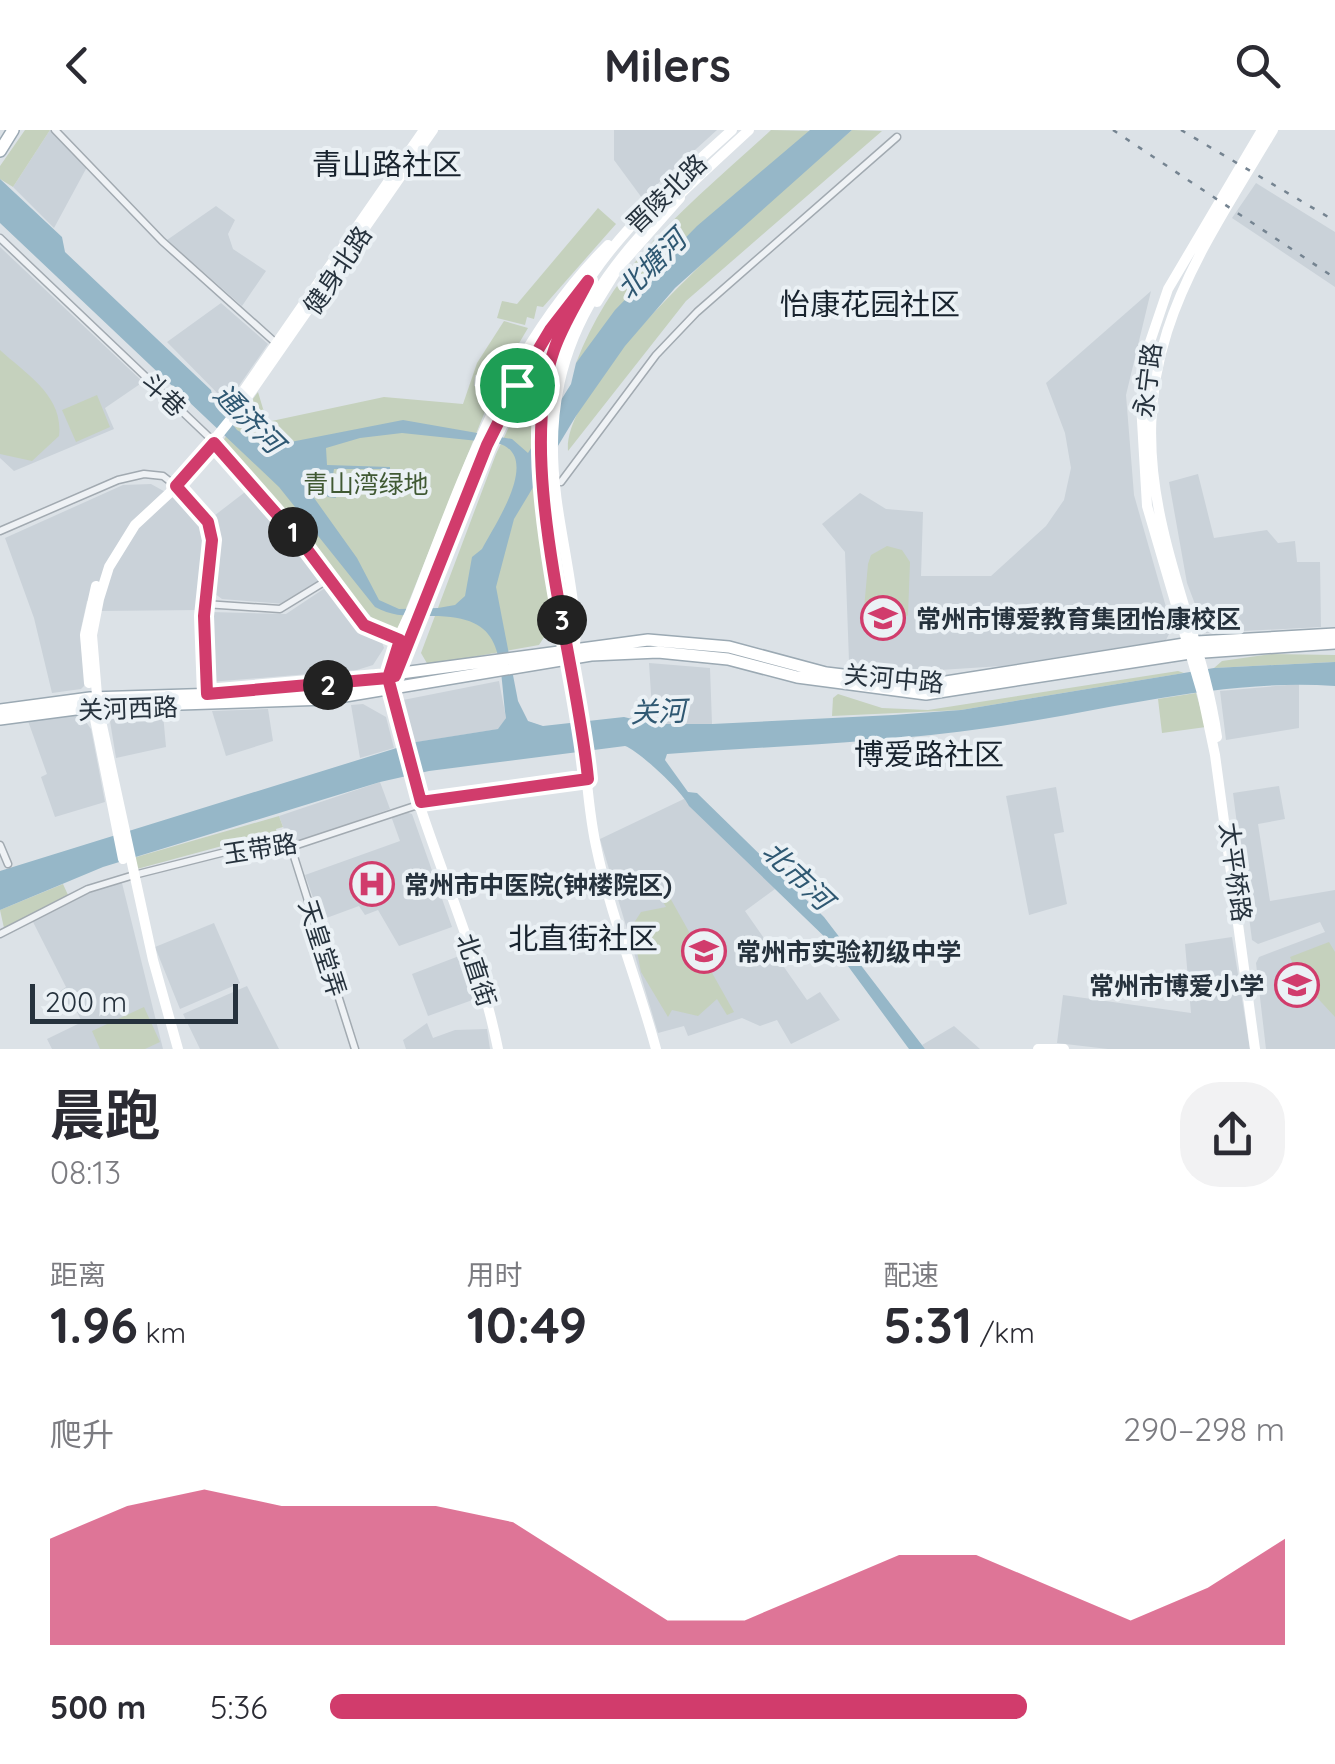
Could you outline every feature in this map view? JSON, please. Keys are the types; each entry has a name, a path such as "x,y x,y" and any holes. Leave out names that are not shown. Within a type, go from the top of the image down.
{"main road":[{"path":"0,151 13,130"},
{"name":"健身北路","path":"237,406 424,130"},
{"name":"健身北路","path":"237,406 433,130"},
{"name":"晋陵北路","path":"572,652 543,486 544,422 554,350 588,281 635,218 732,130"},
{"name":"晋陵北路","path":"572,652 557,454 557,401 570,352 601,281 653,218 749,130"},
{"name":"永宁路","path":"1195,653 1147,506 1141,452 1143,388 1150,342 1168,288 1262,130"},
{"name":"永宁路","path":"1195,653 1158,506 1152,402 1166,330 1178,294 1273,130"},
{"path":"570,600 573,577 557,454 565,391 575,352 618,268 672,212 685,189"},
{"path":"391,681 484,439 540,324 579,274 635,218"},
{"path":"484,439 550,330 588,281 653,218"},
{"path":"175,1049 130,874 94,703 84,634 102,567 128,525 174,485 237,406"},
{"path":"391,681 400,640 411,623"},
{"name":"关河中路","path":"495,668 572,652 674,654 728,659 797,677 926,694 1335,634"},
{"name":"关河中路","path":"1195,653 1335,643"},
{"path":"572,652 596,846 656,1049"},
{"name":"太平桥路","path":"1195,653 1207,696 1258,1049"},
{"name":"关河西路","path":"0,710 391,681 495,668"},
{"name":"关河西路","path":"0,720 94,703 326,699 391,681"},
{"name":"北直街","path":"391,681 414,779 487,993 498,1049"},
{"path":"1038,1049 1064,1049"}],"street":[{"path":"56,130 162,242 278,344"},
{"path":"561,482 656,355 697,312 897,138"},
{"name":"斗巷","path":"0,238 212,440 364,625 400,640"},
{"path":"0,532 118,480 144,474 162,476 174,485 208,522 212,540 205,604 207,694"},
{"path":"205,604 280,608 329,579"},
{"name":"玉带路","path":"0,934 88,889 130,874 249,846 290,847 421,802 588,779"},
{"path":"0,845 8,864"},
{"name":"天皇堂弄","path":"290,847 355,1049"}],"shaded area":[{"path":"50,130 87,167 54,228 13,187"},
{"path":"614,130 717,130 642,198 614,160"},
{"path":"1256,183 1335,232 1335,287 1232,218"},
{"path":"216,206 235,220 228,234 233,249 266,271 242,306 167,240"},
{"path":"0,247 143,382 105,408 114,429 14,471 0,458"},
{"path":"1151,291 1126,395 1134,495 1172,628 1166,640 1002,666 893,673 849,661 845,552 822,524 860,493 886,509 923,512 921,576 991,576 1046,526 1064,500 1071,468 1065,433 1046,383"},
{"path":"221,303 268,344 227,403 167,342"},
{"path":"1198,474 1214,538 1267,530 1278,543 1295,541 1297,562 1320,562 1321,627 1206,633 1187,583 1169,482"},
{"path":"151,484 197,515 205,530 209,546 200,610 99,611 102,602 87,601 80,633 85,685 52,693 34,618 5,538 123,485"},
{"path":"249,489 325,578 284,604 222,599 211,591 216,537 210,519"},
{"path":"328,586 369,638 382,642 384,648 373,665 357,670 210,682 211,612 286,614"},
{"path":"649,663 710,668 712,724 653,724"},
{"path":"499,681 506,718 499,729 411,743 403,700"},
{"path":"1299,684 1299,728 1226,740 1220,691"},
{"path":"363,704 386,717 394,748 360,758 351,705"},
{"path":"268,709 273,741 226,756 212,711"},
{"path":"163,714 166,747 116,758 110,721 116,715"},
{"path":"81,715 91,729 105,802 55,817 41,777 47,774 28,721"},
{"path":"380,782 390,809 290,845 279,816"},
{"path":"1279,786 1285,819 1258,824 1270,901 1335,890 1335,1049 1266,1049 1256,963 1259,957 1325,932 1320,922 1258,944 1252,940 1233,793"},
{"path":"1056,787 1064,832 1054,834 1067,904 1029,915 1006,796"},
{"name":"常州市实验初级中学","path":"686,798 775,889 745,911 807,1000 820,992 840,1020 791,1044 777,1020 760,1026 742,1018 688,1036 684,1026 658,1033 600,839"},
{"name":"常州市中医院(钟楼院区)","path":"412,814 452,927 399,946 378,910 365,915 359,906 321,920 305,875 400,841 391,816"},
{"path":"122,883 163,1049 52,1049 47,1039 82,1022 73,1004 69,1005 59,992 66,987 32,920 89,891"},
{"path":"214,923 240,983 180,1009 155,947"},
{"path":"1232,937 1250,1049 1108,1049 1057,1043 1063,995 1191,1013 1185,944"},
{"path":"467,953 480,990 478,998 428,1016 412,974"},
{"path":"247,986 279,1049 200,1049 183,1014"},
{"path":"427,1023 433,1038 455,1030 487,1029 490,1049 406,1049 403,1040"},
{"path":"954,1026 980,1049 925,1049 922,1045"}],"green space":[{"path":"25,130 50,130 13,187 0,179 0,166"},
{"path":"771,130 810,131 649,272 576,363 612,293 634,263 685,208"},
{"path":"852,130 882,131 686,301 568,451 576,417 601,375 639,329 733,234"},
{"path":"598,208 616,224 543,307 537,306 534,319 527,317 525,325 497,318 502,301 517,304"},
{"name":"青山湾绿地","path":"504,321 528,328 498,379 475,375 474,386 494,389 397,631 378,625 222,442 258,392 267,422 384,397 463,404 477,363"},
{"path":"0,350 41,387 56,409 59,436 32,461 0,454"},
{"path":"537,368 530,462 552,625 539,645 428,665 421,653 496,454"},
{"path":"97,395 110,427 76,442 62,410"},
{"path":"887,546 902,550 910,562 908,615 891,630 863,620 868,564 871,555"},
{"path":"1271,654 1335,655 1335,662 1214,668 1222,661"},
{"path":"1184,673 961,710 832,716 833,698 838,694 882,708 928,710"},
{"path":"1196,693 1206,727 1162,733 1158,699"},
{"path":"279,816 283,827 276,829 280,843 222,846 137,869 133,858"},
{"path":"63,884 68,895 4,928 0,910"},
{"path":"669,896 734,1012 727,1015 717,999 698,1016 672,1010 668,1017 641,972 632,926 641,912 666,907 662,900"},
{"path":"1329,942 1335,952 1335,1017 1298,977 1290,957"},
{"path":"144,1007 160,1042 145,1049 100,1049 92,1031"}],"water":[{"path":"810,130 852,130 675,288 625,346 576,416 514,519 496,587 518,701 528,721 543,726 624,717 653,724 712,724 893,715 961,710 1214,668 1335,662 1335,686 1247,687 947,733 667,754 665,760 688,792 697,793 824,917 925,1049 909,1049 831,943 689,806 660,772 625,746 429,771 380,782 103,867 0,910 0,871 416,742 498,729 506,718 498,657 485,631 454,617 402,615 375,607 279,487 0,223 0,179 62,237 65,252 211,390 213,399 237,430 265,447 403,420 512,439 528,453 571,384 576,363 615,310 697,226","holes":["402,433 497,443 510,450 516,461 516,475 496,524 482,549 472,557 465,596 455,605 438,608 399,609 379,600 357,558 311,489 317,485 328,497 336,498 335,492 328,491 328,476 333,475 334,469 387,469 386,485 390,485 390,467 327,465 326,448 360,438"]}],"railway":[{"path":"1113,130 1335,278"},
{"path":"1181,130 1335,221"}],"place":[{"name":"常州市博爱教育集团怡康校区","path":"883,618"},
{"name":"常州市中医院(钟楼院区)","path":"372,884"},
{"name":"常州市实验初级中学","path":"704,951"},
{"name":"常州市博爱小学","path":"1297,985"}],"district":[{"name":"青山路社区","path":"387,164"},
{"name":"怡康花园社区","path":"870,304"},
{"name":"博爱路社区","path":"929,754"},
{"name":"北直街社区","path":"583,938"}],"route":[{"path":"517,385 487,445 395,676 388,678 388,668 400,640 364,625 303,544 214,443 176,486 208,522 212,540 204,616 207,694 388,678 421,802 588,779 583,719 567,648 543,486 545,393 554,350 588,281 550,330 517,385"}],"water label":[{"name":"北塘河","path":"651,264"},
{"name":"通济河","path":"249,418"},
{"name":"关河","path":"658,711"},
{"name":"北市河","path":"798,875"}]}
